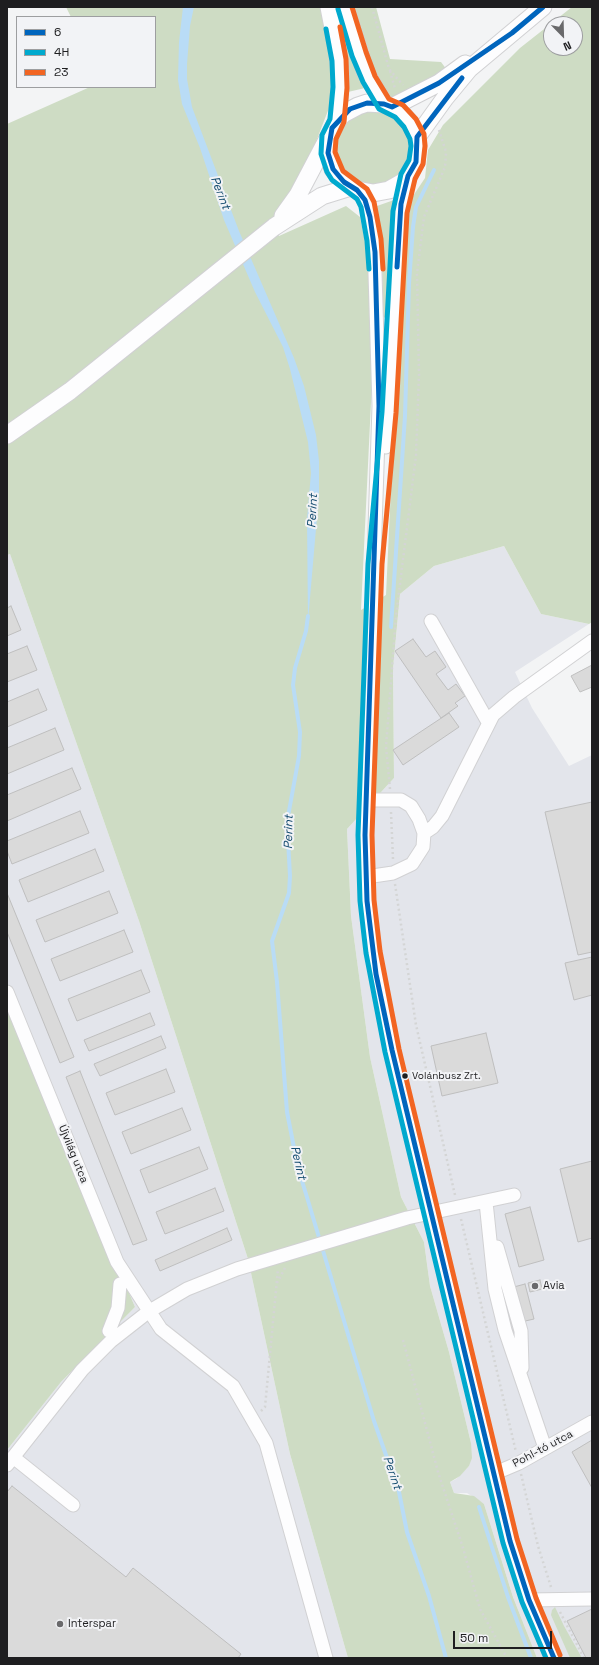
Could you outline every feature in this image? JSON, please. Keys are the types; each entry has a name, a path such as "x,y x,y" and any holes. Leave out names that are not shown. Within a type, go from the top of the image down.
{"main road":[{"path":"274,227 294,201 337,121 340,92 340,71 329,7"},
{"path":"329,137 328,153 333,169 344,182 354,188 373,193 389,190 403,182 408,176 418,154 417,138 405,117 366,73 345,7"},
{"path":"417,138 441,104 469,70 543,7"},
{"path":"337,121 350,109 358,106 391,101 439,83 512,33"},
{"path":"7,435 70,391 274,227 322,196 354,188"}],"street":[{"path":"374,564 389,413 400,212 408,176"},
{"path":"354,188 362,194 368,205 375,252 379,406 366,800 366,877 373,952 383,1013 510,1541 529,1600 554,1658"},
{"path":"431,621 488,722"},
{"path":"424,833 433,827 442,816 488,722 500,708 592,641"},
{"path":"366,800 401,800 411,806 419,819 424,833 423,848 412,864 393,873 366,877"},
{"name":"Újvilág utca","path":"7,992 117,1262 148,1312 161,1329 233,1386 266,1443 326,1658"},
{"path":"73,1505 10,1461 82,1370 111,1341 148,1312 202,1282 237,1269 288,1259 351,1236 407,1218 514,1195"},
{"path":"486,1202 488,1216 521,1331 522,1379 545,1448"},
{"path":"110,1331 118,1308 120,1284"},
{"name":"Pohl-tó utca","path":"493,1474 519,1463 592,1422"},
{"path":"529,1600 592,1599"}],"path":[{"path":"389,69 391,101"},
{"path":"277,1284 288,1259"},
{"path":"266,1408 271,1326 277,1284 277,1266"},
{"path":"403,1340 438,1472 463,1548 480,1610 507,1658"}],"shaded area":[{"path":"504,546 541,614 589,624 515,672 532,708 569,766 592,755 592,1658 537,1658 513,1597 484,1504 467,1493 454,1493 450,1482 456,1479 469,1466 471,1443 449,1352 430,1286 424,1242 401,1197 370,1057 351,916 347,829 394,778 393,668 400,594 434,566"},
{"path":"10,554 139,921 248,1259 290,1454 348,1658 7,1658 7,1450 61,1382 135,1307 7,1001 7,555"}],"green space":[{"path":"66,7 324,7 336,90 298,188 271,221 279,236 346,206 360,217 369,262 373,361 361,610 386,595 398,337 407,205 425,178 428,150 443,125 520,48 543,30 543,56 583,56 583,16 561,16 572,7 592,7 592,622 589,624 541,614 504,546 434,566 400,594 393,668 394,778 347,829 351,916 370,1057 401,1197 424,1242 430,1286 449,1352 471,1443 472,1458 469,1466 460,1476 450,1482 454,1493 474,1496 484,1504 513,1597 537,1658 348,1658 290,1454 248,1259 139,921 10,554 7,555 7,124 88,88 156,88 156,16 70,16"},
{"path":"351,7 376,7 390,59 441,62 450,74 395,99 383,94 377,85"},
{"path":"341,23 365,88 348,92 340,24"},
{"path":"370,109 395,116 410,137 410,156 405,168 396,177 385,183 373,185 361,183 345,173 341,168 334,145 343,123"},
{"path":"394,200 386,319 383,316 382,264 377,206"},
{"path":"7,1001 135,1307 61,1382 7,1450"},
{"path":"555,1607 582,1658 570,1658 551,1615 552,1610"}],"water":[{"path":"183,7 194,7 190,26 187,64 187,79 192,107 239,231 294,358 304,386 316,435 319,461 319,494 308,621 307,519 311,473 308,442 283,347 255,292 224,220 200,148 182,104 178,80 179,42"}],"building":[{"path":"11,606 21,630 7,636 7,608"},
{"path":"413,639 426,657 435,651 446,667 436,674 448,690 456,684 465,696 455,703 458,706 441,718 395,651"},
{"path":"27,646 37,670 7,682 7,654"},
{"path":"592,665 592,687 580,692 571,676"},
{"path":"38,689 47,710 7,727 7,702"},
{"path":"449,713 459,727 403,765 393,750"},
{"path":"55,728 64,750 7,774 7,748"},
{"path":"72,768 81,789 7,821 7,795"},
{"path":"592,802 592,952 578,955 545,812"},
{"path":"80,811 89,833 12,864 7,851 7,841"},
{"path":"95,849 104,871 28,902 19,880"},
{"path":"109,891 118,913 45,942 36,920"},
{"path":"7,893 74,1057 60,1063 7,932"},
{"path":"124,930 133,952 60,981 51,959"},
{"path":"592,957 592,995 574,1000 565,963"},
{"path":"141,970 150,992 77,1021 68,999"},
{"path":"150,1013 155,1025 89,1051 84,1040"},
{"path":"486,1033 498,1083 442,1096 431,1046"},
{"path":"161,1036 166,1048 100,1076 94,1064"},
{"path":"166,1069 175,1092 115,1115 106,1093"},
{"path":"80,1071 147,1240 133,1245 66,1077"},
{"path":"182,1108 191,1130 131,1154 122,1132"},
{"path":"199,1147 208,1169 149,1193 140,1170"},
{"path":"592,1161 592,1238 578,1242 560,1169"},
{"path":"215,1188 224,1211 165,1234 156,1212"},
{"path":"530,1207 544,1260 519,1267 505,1214"},
{"path":"227,1228 232,1240 160,1271 155,1260"},
{"name":"Avia","path":"540,1280 542,1289 530,1292 528,1283"},
{"path":"525,1284 534,1319 508,1325 499,1291"},
{"path":"592,1440 592,1488 572,1452"},
{"path":"12,1486 126,1577 133,1568 241,1654 238,1658 7,1658 7,1492"},
{"path":"592,1609 592,1657 586,1658 567,1621"}],"waterway":[{"path":"391,627 405,416 409,283 413,227 416,207 434,170"},
{"name":"Perint","path":"308,616 306,631 295,668 293,685 300,732 299,756 287,822 290,876 289,893 272,941 277,982 287,1112 298,1168 374,1421 399,1492 407,1532 429,1596 446,1658"},
{"path":"479,1507 508,1597 531,1658"}],"transit line":[{"name":"23","path":"352,7 375,76 389,99 403,105 416,119 424,134 425,146 423,164 415,179 407,213 396,413 382,564 372,835 374,900 380,951 399,1049 517,1539 536,1598 560,1655"},
{"name":"6","path":"543,7 512,33 439,83 392,107 384,104 367,103 350,109 332,128 328,153 333,169 344,182 357,190 365,200 370,217 375,252 379,406 365,835 367,901 376,974 392,1050 510,1541 529,1600 554,1658"},
{"name":"4H","path":"338,9 352,56 363,82 379,109 395,117 404,127 410,139 411,146 409,160 401,174 393,211 382,412 368,564 358,835 360,901 366,953 385,1052 503,1543 522,1602 546,1658"},
{"name":"23","path":"340,27 346,59 347,88 344,122 336,139 335,152 343,171 367,189 374,202 381,239 383,269"},
{"name":"4H","path":"326,29 332,61 333,87 330,119 322,135 321,154 327,172 332,180 357,199 361,207 367,241 369,269"},
{"name":"6","path":"397,267 401,204 408,176 416,162 417,137 462,78"}],"place":[{"name":"Volánbusz Zrt.","path":"405,1076"},
{"name":"Avia","path":"535,1286"},
{"name":"Interspar","path":"60,1624"}]}
